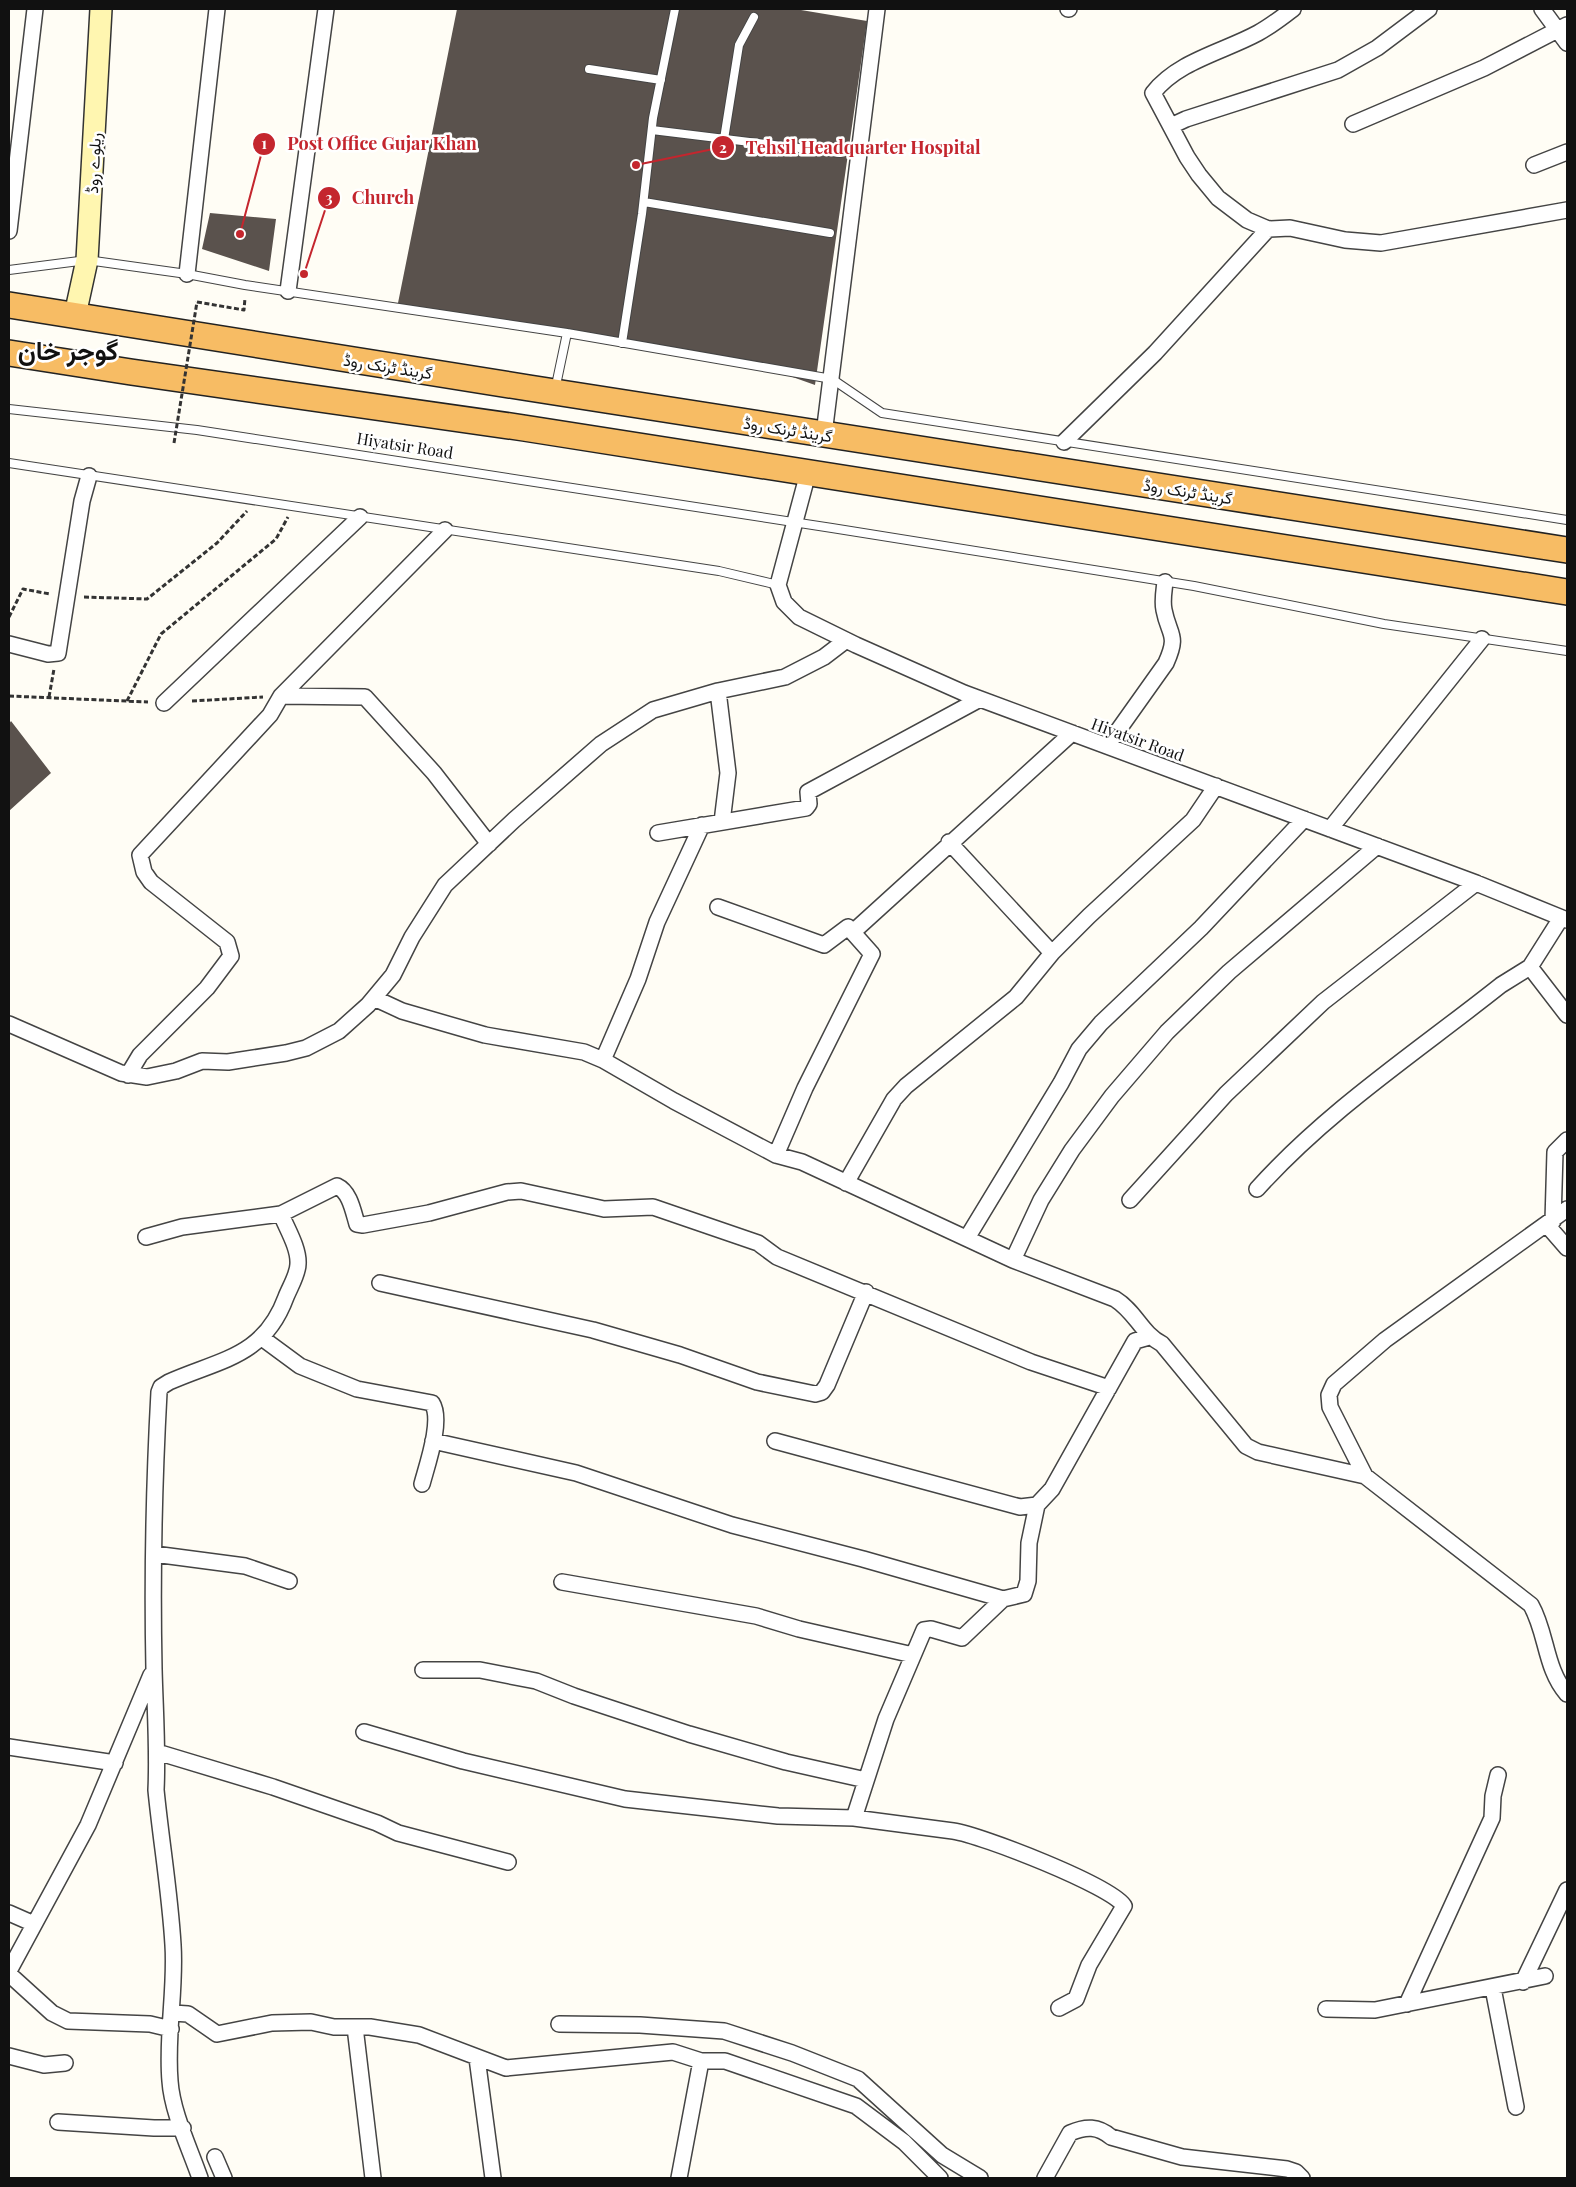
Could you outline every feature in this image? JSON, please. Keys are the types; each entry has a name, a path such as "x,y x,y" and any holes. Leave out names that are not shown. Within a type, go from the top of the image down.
{"highway":[{"name":"گرینڈ ٹرنک روڈ","path":"9,305 1567,550"},
{"path":"9,353 524,428 1567,592"}],"main road":[{"name":"ریلوے روڈ","path":"75,315 87,260 101,9"}],"street":[{"path":"9,231 35,9"},
{"path":"187,274 217,9"},
{"path":"288,291 326,9"},
{"path":"824,434 877,9"},
{"path":"1293,9 1259,33 1183,67 1162,82 1153,93 1199,175 1218,198 1247,220 1268,229 1290,228 1345,240 1381,243 1567,210"},
{"path":"1171,126 1231,104 1338,70 1377,48 1429,9"},
{"path":"1353,124 1564,33 1542,9"},
{"path":"1534,165 1567,152"},
{"path":"1064,442 1155,353 1268,229"},
{"path":"778,585 808,473"},
{"path":"9,644 48,654 58,653 82,501 90,476"},
{"path":"164,702 360,517"},
{"path":"128,1075 140,1055 207,988 230,956 227,942 151,882 144,872 140,855 270,715 281,696 445,530"},
{"path":"1107,746 1166,663 1172,650 1173,633 1164,610 1165,582"},
{"name":"Hiyatsir Road","path":"778,585 784,602 800,617 846,641 980,699 1476,883 1564,919"},
{"path":"1330,829 1482,638"},
{"path":"9,1024 128,1075 147,1077 176,1071 202,1061 228,1062 306,1048 339,1031 374,998 393,975 412,937 445,885 600,744 653,710 718,691 785,677 824,657 846,641"},
{"path":"718,691 728,773 722,822"},
{"path":"281,696 365,698 434,773 488,844"},
{"path":"658,833 806,808 810,804 808,792 980,699"},
{"path":"852,932 949,842 1072,733"},
{"path":"846,1183 894,1099 906,1086 1016,997 1052,953 1193,820 1216,786"},
{"path":"968,1238 1061,1084 1073,1059 1089,1037 1132,993 1202,928 1304,819"},
{"path":"602,1060 638,979 657,922 702,826"},
{"path":"949,842 1052,953"},
{"path":"1014,1260 1041,1200 1072,1150 1112,1096 1167,1032 1229,972 1377,846"},
{"path":"1130,1200 1226,1094 1323,1002 1476,883"},
{"path":"718,907 824,945 848,927 872,954 805,1088 776,1155"},
{"path":"1257,1189 1280,1163 1325,1122 1501,985 1530,967 1564,919"},
{"path":"1530,967 1567,1015"},
{"path":"374,998 402,1011 456,1027 522,1043 584,1052 602,1060 674,1102 776,1155 802,1162 1014,1260 1115,1299 1127,1307 1149,1337 1162,1344 1246,1446 1258,1452 1365,1476 1531,1605 1540,1621 1545,1648 1555,1675 1567,1694"},
{"path":"1567,1140 1555,1152 1550,1223 1567,1248"},
{"path":"146,1237 182,1227 266,1218 281,1214 337,1186 343,1189 346,1194 357,1224 363,1226 429,1213 507,1192 521,1191 604,1209 653,1208 758,1243 777,1256 1031,1362 1109,1388"},
{"path":"1365,1476 1330,1407 1329,1395 1334,1384 1384,1340 1567,1209"},
{"path":"200,2178 170,2083 169,2048 171,2029 181,2014 156,1790 154,1480 161,1387 194,1372 229,1360 249,1349 262,1338 280,1315 298,1264 293,1241 281,1214"},
{"path":"380,1283 593,1330 680,1356 757,1382 815,1394 822,1392 827,1384 866,1292"},
{"path":"433,1441 586,1476 732,1525 863,1559 1003,1599 1024,1594 1028,1581 1029,1543 1037,1505 1052,1489 1135,1341 1149,1337"},
{"path":"262,1338 300,1366 345,1385 432,1403 436,1413 433,1441 422,1484"},
{"path":"775,1441 1020,1506 1037,1505"},
{"path":"154,1554 245,1566 289,1581"},
{"path":"562,1582 756,1616 799,1629 913,1655"},
{"path":"854,1818 886,1719 924,1630 931,1628 962,1638 1003,1599"},
{"path":"154,1668 88,1825 9,1972 52,2012 68,2021 150,2024 171,2029"},
{"path":"423,1670 480,1670 536,1681 574,1696 689,1734 786,1762 866,1780"},
{"path":"364,1732 463,1761 626,1799 778,1816 854,1818 969,1833 1011,1849 1094,1886 1121,1901 1124,1906 1089,1965 1076,1999 1059,2008"},
{"path":"9,1747 115,1763"},
{"path":"157,1752 272,1787 377,1823 398,1833 508,1862"},
{"path":"1407,2004 1492,1818 1493,1796 1498,1775"},
{"path":"1523,1982 1567,1890"},
{"path":"9,1913 34,1924"},
{"path":"1326,2009 1375,2010 1493,1988 1545,1976"},
{"path":"1493,1988 1516,2107"},
{"path":"181,2014 216,2034 272,2023 311,2022 334,2027 396,2030 419,2035 506,2068 673,2051 701,2061 725,2062 856,2106 896,2125 980,2178"},
{"path":"559,2024 724,2031 800,2056 858,2079 896,2125 904,2142 940,2178"},
{"path":"355,2027 373,2178"},
{"path":"673,2051 675,2030"},
{"path":"9,2056 44,2065 65,2063"},
{"path":"477,2058 493,2178"},
{"path":"678,2178 701,2061"},
{"path":"58,2122 183,2128"},
{"path":"1045,2178 1070,2133 1094,2127 1102,2129 1111,2137 1182,2157 1287,2169 1296,2172 1302,2178"},
{"path":"215,2157 224,2178"}],"lane":[{"path":"622,343 644,202 652,130 675,9"},
{"path":"724,139 739,44 754,17"},
{"path":"589,69 661,80"},
{"path":"652,130 840,153"},
{"path":"644,202 830,234"},
{"path":"9,270 87,260 566,333 832,379 882,413 1567,520"},
{"path":"554,392 566,333"},
{"name":"Hiyatsir Road","path":"9,409 197,430 1165,582 1384,624 1567,651"},
{"path":"9,463 719,571 778,585"}],"path":[{"path":"174,443 197,302 244,310 245,285"},
{"path":"9,617 23,590 67,597 147,599 217,543 256,502"},
{"path":"127,701 161,634 276,539 292,507"},
{"path":"49,697 58,653"},
{"path":"9,696 164,702 281,696"}],"building":[{"path":"457,9 795,9 867,21 815,385 770,369 397,308"},
{"path":"210,213 276,219 269,271 202,249"},
{"path":"11,721 51,773 9,811 9,724"}],"place":[{"name":"Tehsil Headquarter Hospital","path":"636,165"},
{"name":"Post Office Gujar Khan","path":"240,234"},
{"name":"Church","path":"304,274"}],"district":[{"name":"گوجر خان","path":"68,349"}]}
